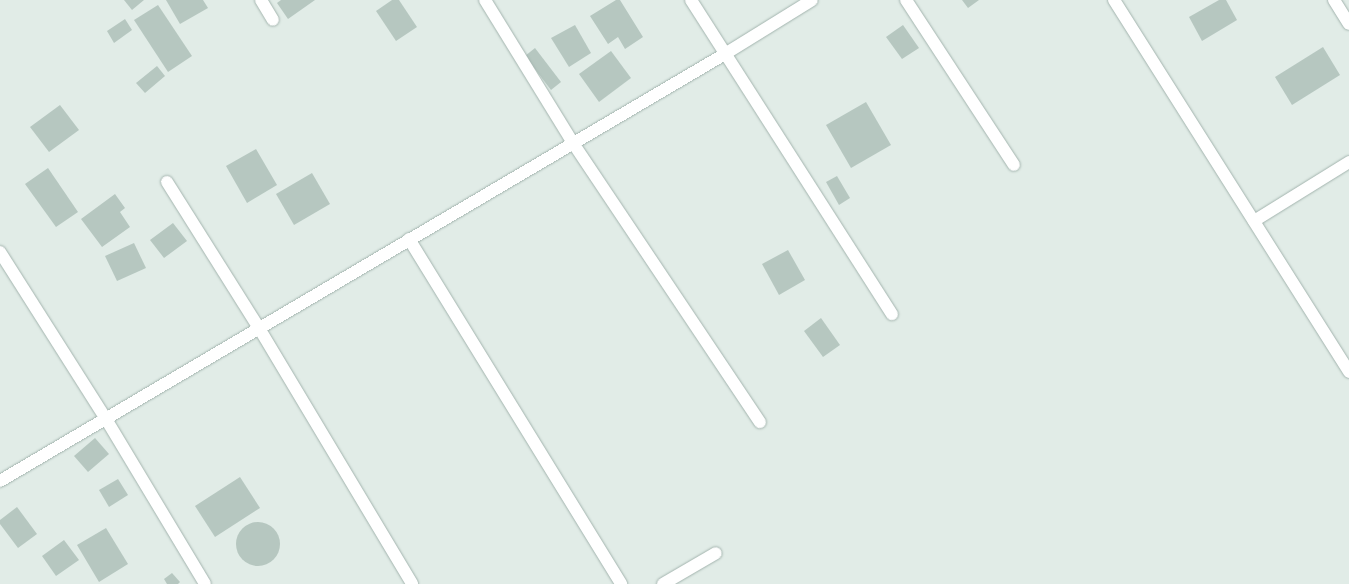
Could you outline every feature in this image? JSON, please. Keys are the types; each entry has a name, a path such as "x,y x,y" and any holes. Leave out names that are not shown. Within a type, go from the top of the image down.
{"street":[{"path":"261,0 273,20"},
{"path":"486,0 573,143 760,422"},
{"path":"691,0 892,314"},
{"path":"0,481 725,54 812,0"},
{"path":"906,0 1014,165"},
{"path":"1114,0 1349,372"},
{"path":"1334,0 1349,24"},
{"path":"1254,221 1349,162"},
{"path":"167,182 259,328 412,584"},
{"path":"409,239 621,584"},
{"path":"0,252 106,419 204,584"},
{"path":"663,584 716,553"}],"building":[{"path":"124,0 144,0 132,10"},
{"path":"166,0 203,0 208,8 180,24"},
{"path":"281,0 315,0 288,19 277,3"},
{"path":"392,0 399,0 417,27 396,41 376,11"},
{"path":"616,0 620,0 643,37 625,49 618,37 608,44 590,16"},
{"path":"962,0 979,0 968,8"},
{"path":"1219,0 1226,0 1237,20 1202,41 1189,17"},
{"path":"158,5 192,56 168,72 134,20"},
{"path":"125,19 132,30 114,43 107,31"},
{"path":"575,25 591,53 569,67 551,38"},
{"path":"903,25 919,48 902,59 886,37"},
{"path":"1323,47 1340,75 1292,105 1275,77"},
{"path":"535,48 561,82 551,90 525,56"},
{"path":"611,51 631,78 599,102 579,74"},
{"path":"157,66 165,76 145,93 136,83"},
{"path":"866,102 891,145 851,168 826,125"},
{"path":"60,105 79,130 49,152 30,127"},
{"path":"256,149 277,185 247,203 226,166"},
{"path":"48,168 78,212 56,227 25,184"},
{"path":"312,173 330,204 294,225 276,194"},
{"path":"837,176 850,198 839,205 826,182"},
{"path":"115,194 125,208 120,212 130,227 102,247 81,219"},
{"path":"173,223 187,241 164,258 150,240"},
{"path":"134,243 146,268 117,281 105,256"},
{"path":"788,250 805,280 779,295 762,264"},
{"path":"821,318 840,345 823,357 804,331"},
{"path":"95,438 109,454 88,472 74,456"},
{"path":"240,477 260,508 215,537 195,506"},
{"path":"118,479 128,495 109,507 99,490"},
{"path":"17,507 37,534 18,548 0,524 0,520"},
{"path":"258,522 270,526 276,532 280,544 276,556 270,562 258,566 246,562 240,556 236,544 240,532 246,526"},
{"path":"106,528 128,564 99,582 77,545"},
{"path":"64,540 79,560 56,576 42,556"},
{"path":"172,573 180,582 178,584 167,584 164,579"}]}
